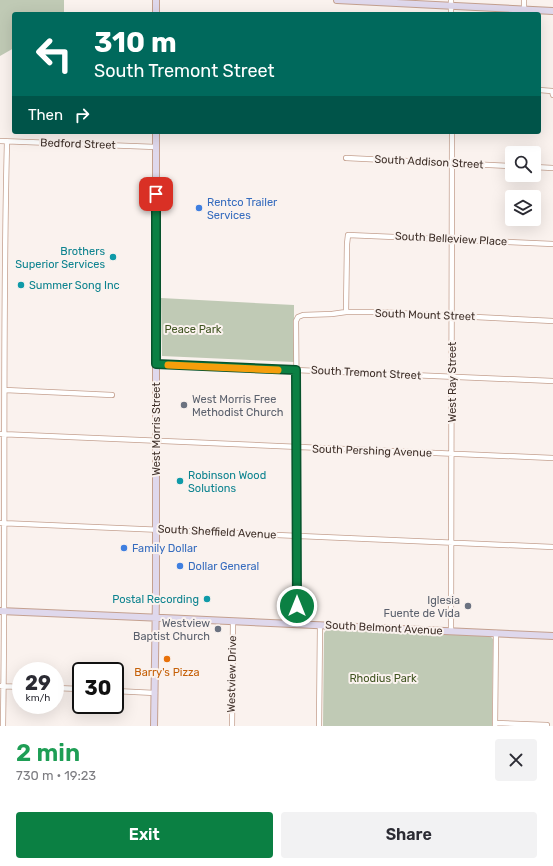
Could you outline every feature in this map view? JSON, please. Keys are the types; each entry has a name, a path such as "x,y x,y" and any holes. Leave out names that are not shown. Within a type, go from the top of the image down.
{"main road":[{"path":"156,0 156,12"},
{"path":"337,0 451,3 524,10 553,11"},
{"name":"West Morris Street","path":"154,726 156,618 156,134"},
{"name":"South Belmont Avenue","path":"2,611 553,636"}],"street":[{"path":"524,0 524,10"},
{"path":"541,90 552,93"},
{"name":"West Ray Street","path":"451,631 452,134"},
{"name":"Bedford Street","path":"0,141 156,147"},
{"path":"3,726 2,434 5,390 5,208 7,142"},
{"name":"South Addison Street","path":"346,158 505,166"},
{"path":"541,167 553,168"},
{"name":"South Belleview Place","path":"346,312 348,235 553,244"},
{"name":"South Mount Street","path":"296,370 296,321 298,317 303,315 346,312 376,312 553,321"},
{"name":"South Tremont Street","path":"156,364 553,381"},
{"path":"296,370 296,624"},
{"path":"5,390 112,395"},
{"name":"South Pershing Avenue","path":"2,434 553,458"},
{"name":"South Sheffield Avenue","path":"2,523 553,547"},
{"name":"Westview Drive","path":"232,726 233,621"},
{"path":"318,726 320,625"},
{"path":"496,633 495,725 547,725"},
{"path":"2,686 12,687"},
{"path":"124,691 155,693"}],"green space":[{"path":"0,0 64,0 64,12 12,12 12,49 0,56"},
{"name":"Peace Park","path":"161,298 294,305 294,362 162,356"},
{"name":"Rhodius Park","path":"328,628 489,635 493,639 492,726 323,726 324,633"}],"slow traffic":[{"path":"168,365 278,370"}],"place":[{"name":"Rentco Trailer Services","path":"199,208"},
{"name":"Brothers Superior Services","path":"113,257"},
{"name":"Summer Song Inc","path":"21,285"},
{"name":"West Morris Free Methodist Church","path":"184,405"},
{"name":"Robinson Wood Solutions","path":"180,481"},
{"name":"Family Dollar","path":"124,548"},
{"name":"Dollar General","path":"180,566"},
{"name":"Postal Recording","path":"207,599"},
{"name":"Iglesia Fuente de Vida","path":"468,606"},
{"name":"Westview Baptist Church","path":"218,629"},
{"name":"Barry's Pizza","path":"167,659"}],"route":[{"path":"156,194 156,364 296,370 297,606"}]}
